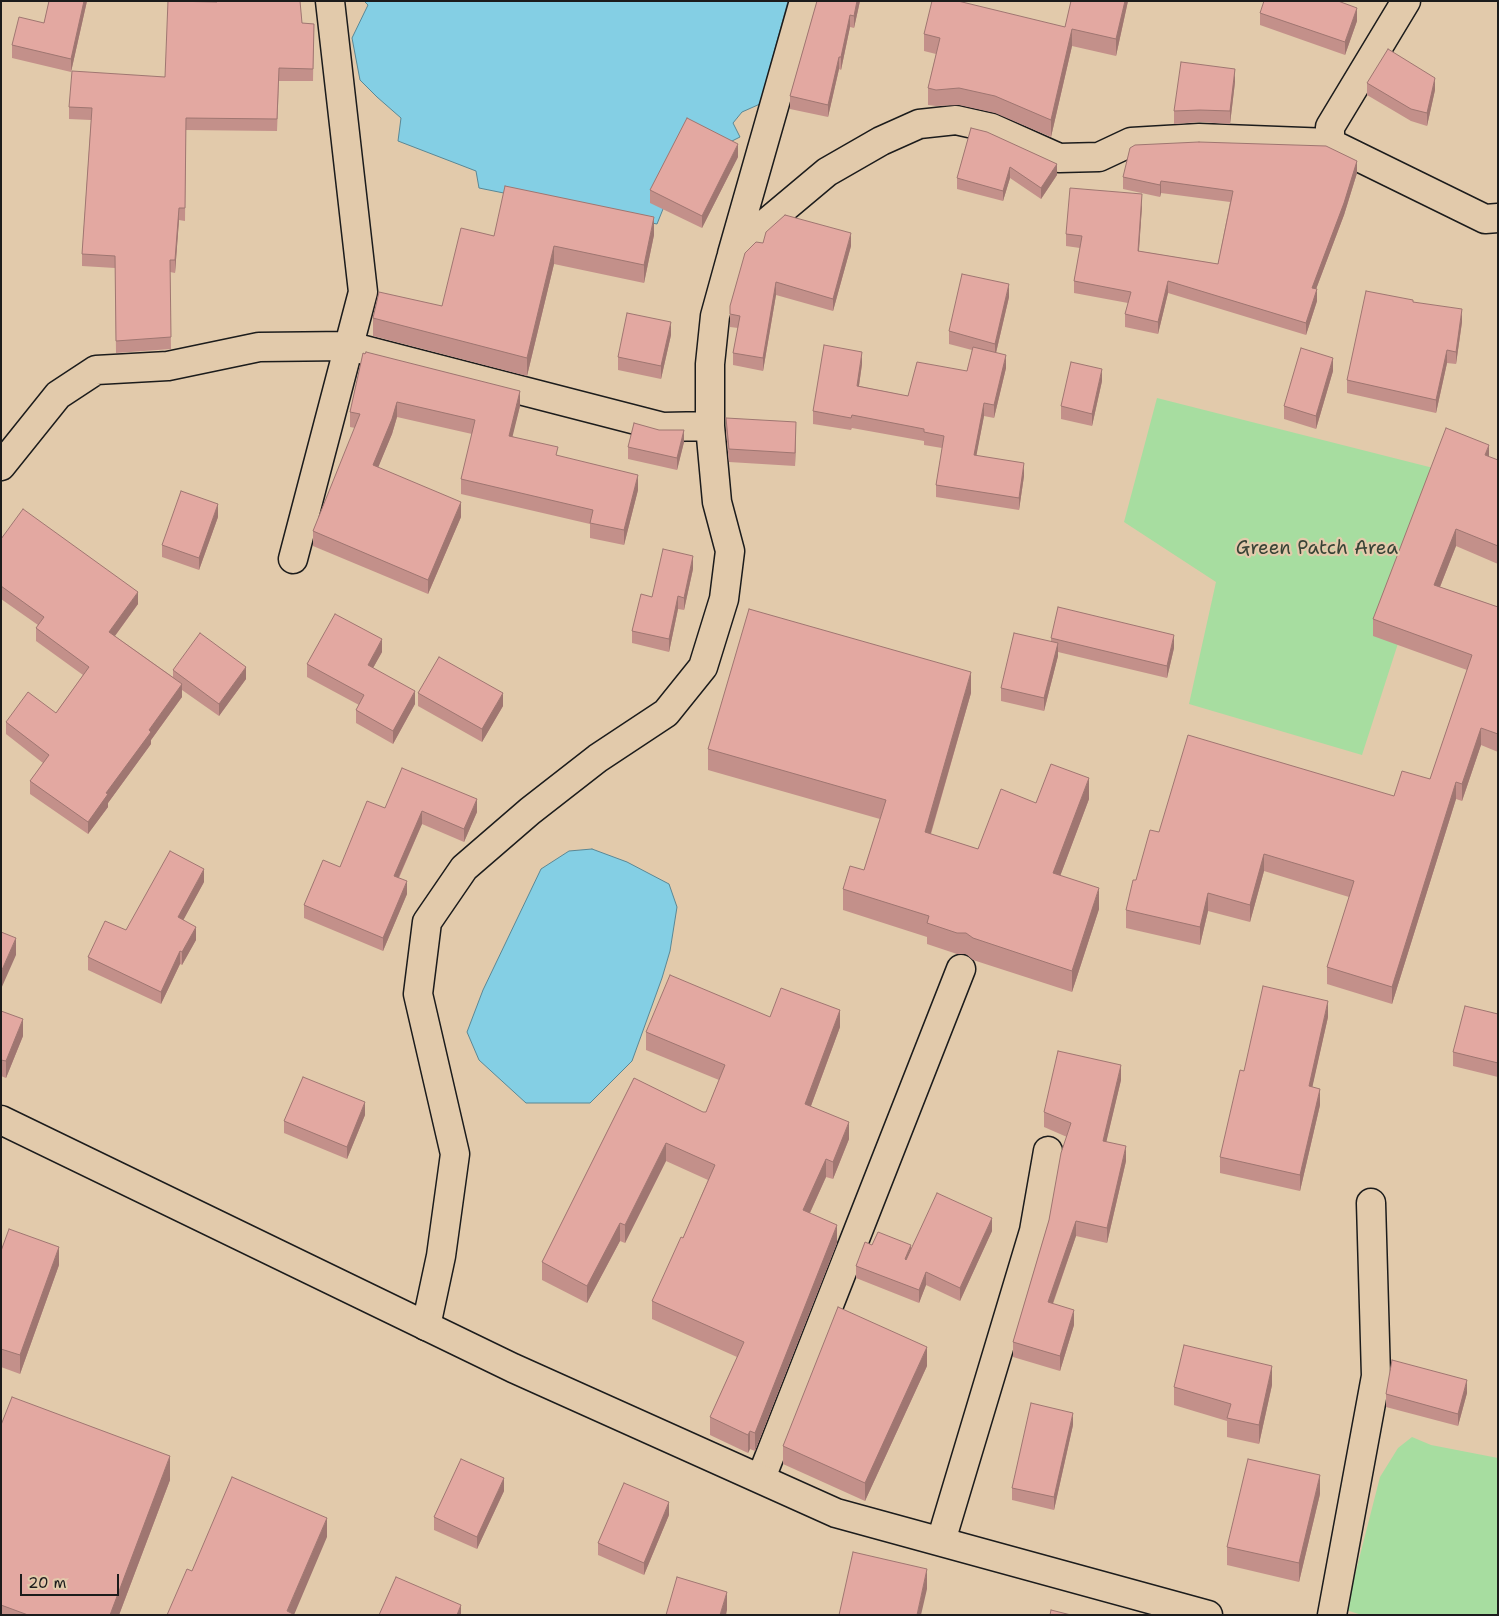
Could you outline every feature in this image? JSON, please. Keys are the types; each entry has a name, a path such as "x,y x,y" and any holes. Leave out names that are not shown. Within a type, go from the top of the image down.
{"street":[{"path":"293,560 363,292 330,1"},
{"path":"426,1326 441,1256 455,1154 418,994 427,922 464,868 530,811 591,764 666,712 703,667 724,599 730,551 717,502 710,426 710,364 715,316 804,1"},
{"path":"1330,143 1330,126 1406,1"},
{"path":"731,258 759,229 827,172 881,141 919,124 956,120 992,128 1059,158 1099,157 1131,142 1199,138 1330,143 1485,219 1498,218"},
{"path":"1,466 58,396 96,370 168,366 259,347 349,346 663,427 710,426"},
{"path":"761,1478 961,970"},
{"path":"1,1120 513,1368 836,1513 1208,1615"},
{"path":"941,1541 1034,1231 1048,1152"},
{"path":"1332,1615 1376,1376 1371,1203"}],"green space":[{"name":"Green Patch Area","path":"1157,398 1453,473 1362,755 1189,704 1216,582 1124,522"},
{"path":"1412,1437 1431,1445 1498,1458 1498,1615 1362,1615 1346,1610 1380,1477 1398,1448"}],"water":[{"path":"364,1 788,1 760,104 742,112 733,123 740,137 720,147 663,209 657,224 479,188 476,171 398,141 401,118 360,80 352,38 368,5"},
{"path":"592,849 627,862 669,884 677,907 670,951 632,1061 590,1103 526,1103 479,1060 467,1032 483,990 541,869 569,851"}],"building":[{"path":"49,1 84,1 71,59 12,45 19,17 44,23"},
{"path":"168,1 300,1 302,23 314,24 313,69 279,68 277,119 186,118 185,208 179,208 175,260 170,260 171,337 116,341 115,256 82,254 92,108 69,107 72,71 165,77"},
{"path":"817,1 857,1 854,16 850,15 828,105 790,96"},
{"path":"932,1 958,1 1065,27 1071,1 1125,1 1116,39 1072,29 1051,120 995,96 959,88 936,90 928,88 940,38 924,34"},
{"path":"1264,1 1338,1 1357,8 1345,42 1260,13"},
{"path":"1388,49 1435,78 1427,113 1411,109 1367,83"},
{"path":"1181,62 1235,69 1230,111 1174,111"},
{"path":"687,118 738,144 702,216 650,190"},
{"path":"971,128 987,132 1057,164 1041,188 1010,167 1003,191 957,178"},
{"path":"1199,142 1326,146 1357,161 1344,203 1312,288 1317,289 1306,323 1168,281 1158,322 1125,314 1131,292 1074,281 1082,236 1066,234 1070,188 1142,194 1138,251 1218,264 1233,191 1161,181 1160,185 1123,177 1130,148 1135,145"},
{"path":"505,186 654,217 644,265 554,246 527,358 373,318 379,292 442,306 461,228 494,236"},
{"path":"785,215 851,233 833,299 776,282 763,358 733,353 740,316 730,314 730,306 745,253 756,242 763,243 766,232"},
{"path":"962,274 1009,284 995,344 949,331"},
{"path":"1366,291 1413,300 1413,302 1462,309 1456,352 1447,350 1436,400 1347,380"},
{"path":"627,313 671,322 661,366 618,357"},
{"path":"824,345 862,352 857,386 908,396 917,362 967,371 973,347 1006,355 994,405 984,403 974,455 1024,463 1019,498 936,485 944,436 924,432 924,429 852,415 851,418 813,411"},
{"path":"1301,348 1333,358 1316,416 1284,406"},
{"path":"366,352 520,391 509,436 558,447 556,455 638,475 624,530 590,523 593,510 461,479 475,420 397,402 373,465 461,502 428,580 313,531 360,414 350,412 363,353 365,354"},
{"path":"1071,362 1102,369 1092,414 1061,406"},
{"path":"726,418 796,422 795,453 729,449"},
{"path":"634,423 659,430 684,430 677,458 628,447"},
{"path":"1446,428 1489,445 1485,455 1498,460 1498,546 1456,529 1434,585 1498,607 1498,734 1481,728 1462,784 1456,782 1392,987 1327,967 1354,881 1264,854 1250,905 1208,893 1200,927 1126,910 1133,880 1136,880 1150,830 1159,832 1188,735 1394,796 1402,771 1430,779 1472,655 1373,619"},
{"path":"181,491 218,504 199,558 162,545"},
{"path":"23,509 138,592 109,632 182,684 88,822 30,781 49,755 6,722 28,692 56,713 89,667 36,628 44,617 1,586 1,539"},
{"path":"663,549 693,556 684,598 678,596 669,639 632,631 641,594 652,597"},
{"path":"1058,607 1174,635 1167,666 1051,638"},
{"path":"749,609 971,672 925,832 978,849 1001,789 1036,803 1051,764 1089,778 1053,873 1099,888 1072,971 973,938 966,933 957,933 927,923 929,916 843,889 850,866 864,870 886,800 708,749"},
{"path":"335,614 382,639 368,665 415,691 393,731 356,710 364,695 307,664"},
{"path":"200,633 246,667 219,704 173,670"},
{"path":"1014,633 1058,643 1044,698 1001,688"},
{"path":"439,657 503,693 482,729 418,693"},
{"path":"402,768 477,799 464,829 422,811 394,876 407,881 383,938 304,905 323,860 340,867 367,801 385,808"},
{"path":"170,851 204,869 178,917 196,927 182,952 180,951 161,992 88,957 105,921 126,930"},
{"path":"1,932 16,938 1,972"},
{"path":"670,975 770,1017 781,988 840,1010 805,1104 849,1122 833,1162 826,1159 803,1210 837,1225 755,1433 750,1431 748,1435 710,1417 744,1342 652,1301 681,1237 683,1238 715,1165 666,1143 625,1225 620,1223 587,1286 542,1262 634,1078 706,1112 725,1065 646,1032"},
{"path":"1263,986 1328,1001 1309,1086 1320,1089 1300,1175 1220,1157 1240,1070 1244,1071"},
{"path":"1465,1006 1498,1014 1498,1063 1453,1052"},
{"path":"1,1011 23,1019 6,1061 1,1060"},
{"path":"1058,1051 1121,1065 1103,1141 1126,1146 1107,1228 1076,1221 1048,1302 1074,1310 1060,1356 1013,1342 1049,1220 1061,1153 1071,1123 1044,1112"},
{"path":"303,1077 365,1102 347,1147 284,1121"},
{"path":"937,1193 992,1218 960,1288 926,1272 919,1290 856,1266 865,1242 872,1245 878,1232 911,1245 906,1260"},
{"path":"9,1229 59,1247 20,1355 1,1349 1,1251"},
{"path":"838,1307 927,1347 865,1483 783,1446"},
{"path":"1184,1345 1272,1366 1259,1425 1227,1418 1231,1404 1174,1387"},
{"path":"1392,1360 1467,1380 1458,1414 1386,1394"},
{"path":"12,1397 170,1456 110,1615 28,1615 1,1605 1,1425"},
{"path":"1031,1403 1073,1413 1054,1497 1012,1488"},
{"path":"461,1459 504,1478 477,1537 434,1517"},
{"path":"1248,1459 1320,1475 1299,1563 1227,1547"},
{"path":"232,1477 327,1518 287,1611 295,1615 167,1615 187,1569 192,1571"},
{"path":"624,1483 669,1502 644,1563 598,1543"},
{"path":"853,1552 927,1569 917,1615 839,1615"},
{"path":"396,1577 461,1605 457,1615 379,1615"},
{"path":"677,1577 727,1592 720,1615 666,1615"},
{"path":"1051,1610 1071,1615 1050,1615"}]}
